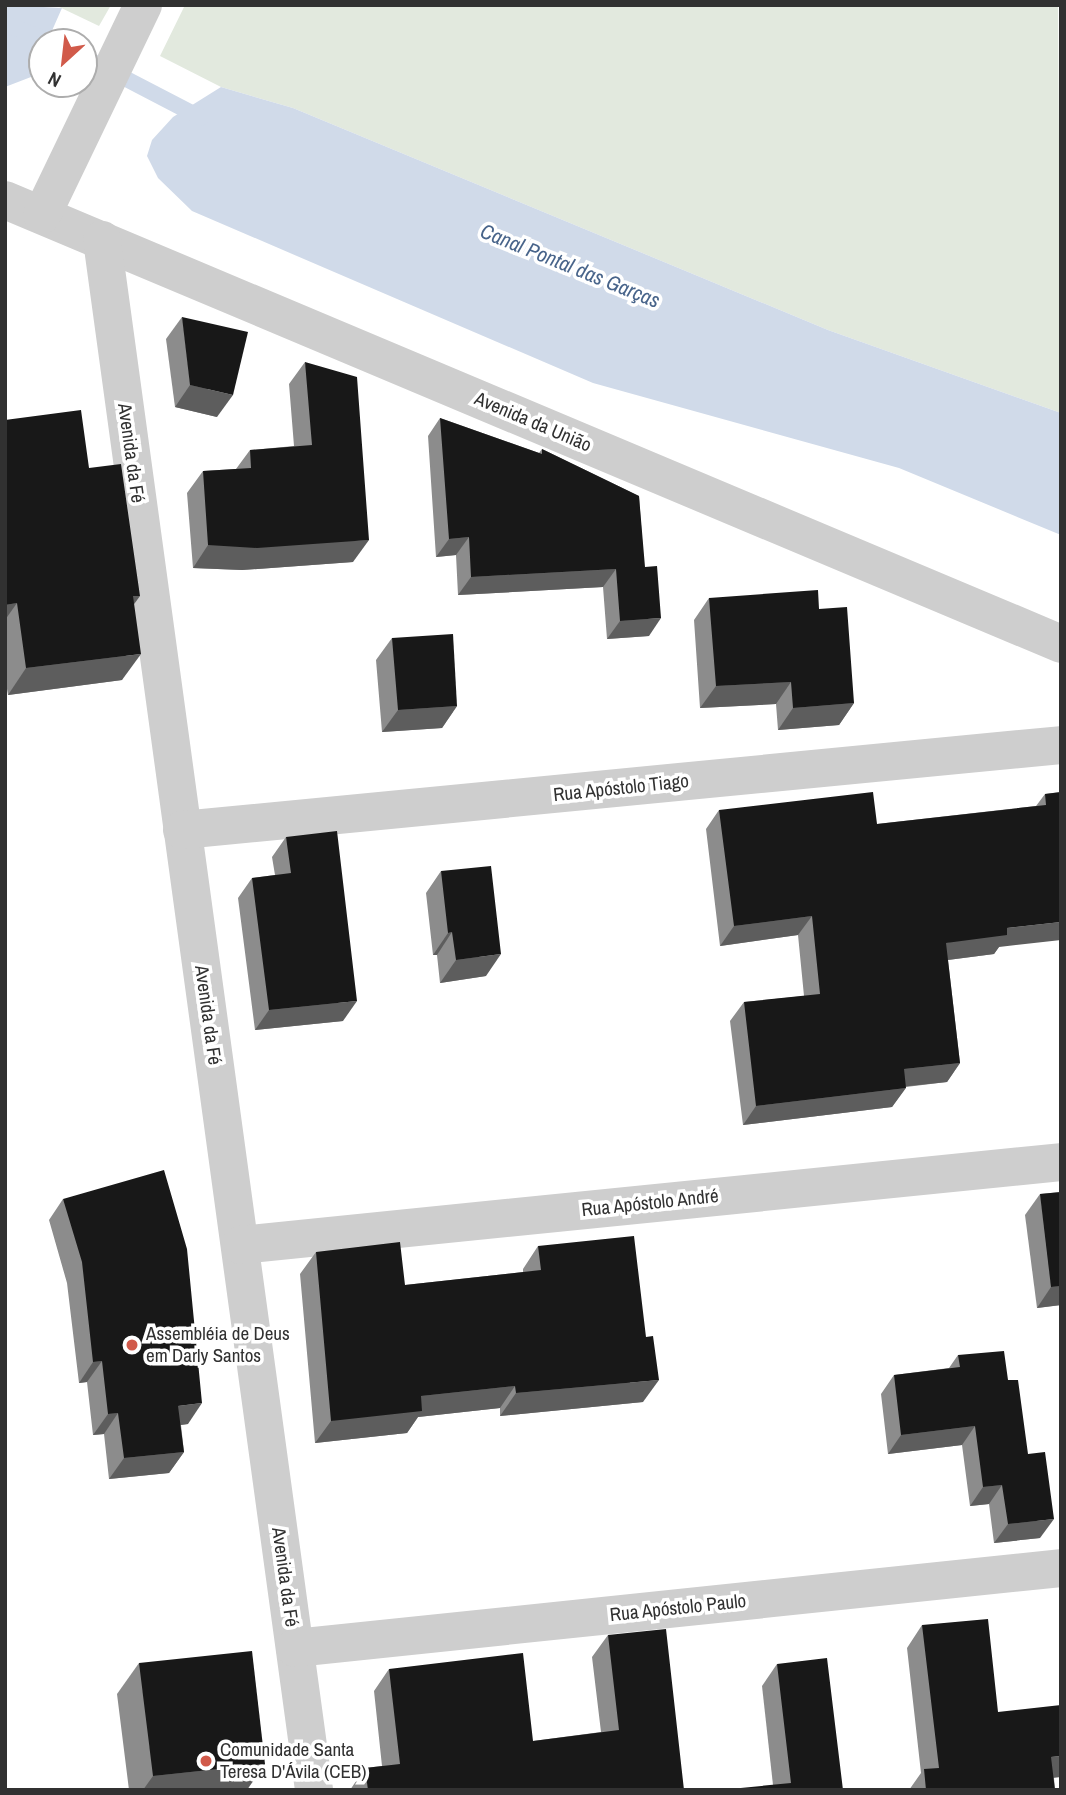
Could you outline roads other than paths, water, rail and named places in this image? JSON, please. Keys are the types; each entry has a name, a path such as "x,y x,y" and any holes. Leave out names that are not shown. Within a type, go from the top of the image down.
{"street":[{"path":"43,215 136,17"},
{"name":"Avenida da União","path":"5,200 1061,644"},
{"name":"Avenida da Fé","path":"102,240 314,1790"},
{"name":"Rua Apóstolo Tiago","path":"182,830 1061,745"},
{"name":"Rua Apóstolo André","path":"240,1245 1061,1161"},
{"name":"Rua Apóstolo Paulo","path":"295,1648 1061,1568"}],"water":[{"path":"5,5 62,8 53,28 28,28 28,78 5,87"},
{"path":"221,87 293,108 828,330 1061,413 1061,535 899,468 593,383 192,211 158,178 147,156 152,140 173,117"}],"waterway":[{"name":"Canal Pontal das Garças","path":"5,24 28,33"},
{"name":"Canal Pontal das Garças","path":"98,64 201,118"}],"place":[{"name":"Assembléia de Deus em Darly Santos","path":"132,1345"},
{"name":"Comunidade Santa Teresa D'Ávila (CEB)","path":"206,1761"}]}
